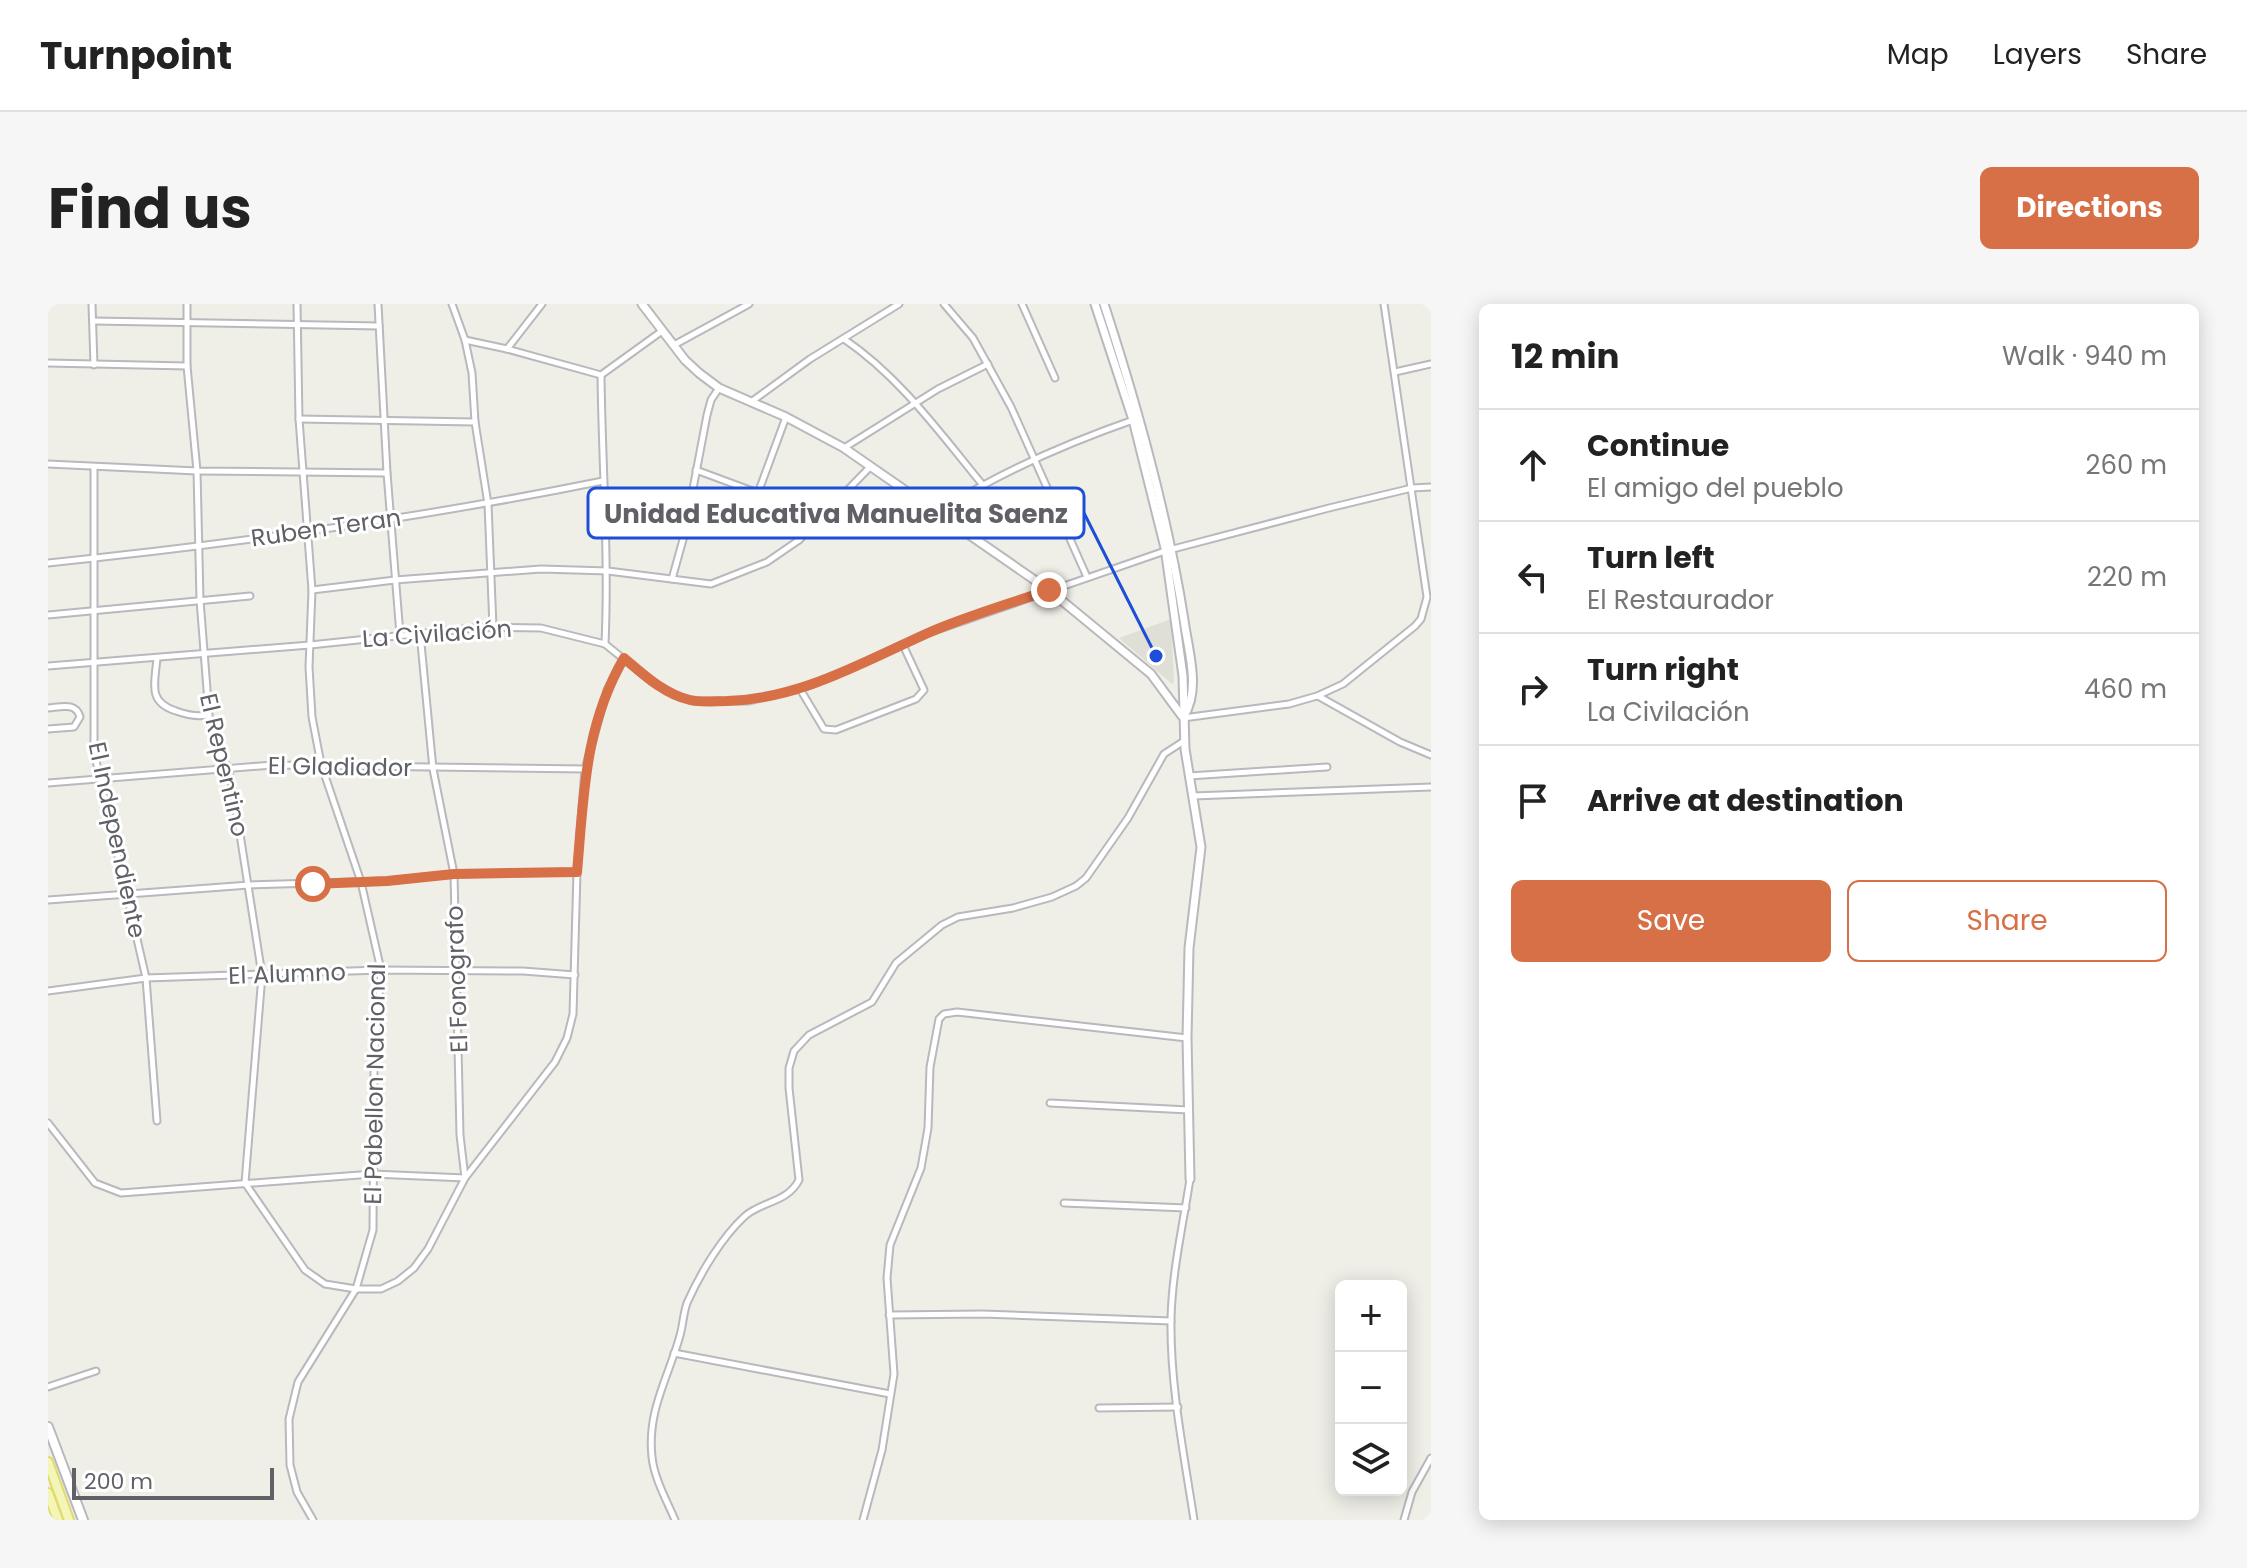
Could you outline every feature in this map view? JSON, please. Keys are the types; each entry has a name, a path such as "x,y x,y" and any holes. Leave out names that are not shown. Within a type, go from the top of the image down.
{"main road":[{"path":"48,1427 83,1520"},
{"path":"48,1462 69,1520"},
{"path":"48,1493 58,1520"}],"street":[{"path":"92,304 94,365"},
{"name":"El Repentino","path":"187,304 187,366 197,471 200,600 209,715 215,747 228,767 262,975 245,1183"},
{"name":"El Pabellon Nacional","path":"297,304 299,419 312,590 311,705 321,764 361,882 381,970 374,1066 373,1230 356,1289 298,1382 289,1419 290,1465 297,1492 313,1520"},
{"path":"378,304 400,635"},
{"path":"452,304 465,340 474,390 475,422 488,504 493,627"},
{"path":"507,349 542,304"},
{"path":"642,304 673,345 699,373 719,388 786,417 844,448 1049,590 1151,674 1183,718"},
{"path":"673,345 749,304"},
{"path":"751,402 810,359 899,304"},
{"path":"944,304 973,338 1011,407 1087,577"},
{"path":"1022,304 1055,378"},
{"path":"1095,304 1137,419"},
{"path":"1104,304 1137,419 1169,550 1183,676 1184,741 1199,828 1201,864 1189,948 1190,1179 1176,1264 1171,1321 1178,1407 1194,1520"},
{"path":"1183,718 1240,712 1317,696 1343,684 1421,619 1427,597 1384,304"},
{"path":"93,321 380,326"},
{"path":"601,375 662,331"},
{"path":"844,339 893,379 982,484"},
{"path":"465,340 601,375"},
{"path":"48,363 187,366"},
{"path":"844,448 938,389 988,364"},
{"path":"1395,372 1431,364"},
{"path":"601,375 608,571 605,644"},
{"path":"672,579 684,536 711,400 719,388"},
{"path":"758,493 786,417"},
{"path":"299,419 475,422"},
{"path":"938,512 982,484 1033,460 1137,419"},
{"path":"48,464 197,471 387,473"},
{"name":"El Independiente","path":"94,467 94,752 146,978 157,1121"},
{"path":"312,590 541,569 608,571 711,584 767,562 799,540 870,467"},
{"path":"696,470 758,493 799,540"},
{"name":"Ruben Teran","path":"48,563 309,532 488,504 603,481"},
{"name":"La Civilación","path":"48,666 493,627 541,628 605,644 651,681 677,696 693,701 748,701 800,689 931,632 1169,550 1412,488 1431,487"},
{"path":"48,615 250,596"},
{"name":"El Fonografo","path":"420,633 433,769 454,874 460,1135 465,1178"},
{"path":"800,689 824,729 836,730 916,699 924,690 903,645"},
{"path":"157,658 157,701 165,708 188,715 209,715"},
{"path":"245,1183 305,1270 325,1284 381,1289 414,1268 428,1249 465,1178 555,1062 567,1038 573,1014 577,872 585,769 601,705 624,658"},
{"path":"1317,696 1400,742 1431,755"},
{"path":"48,708 71,707 77,709 80,717 71,728 48,729"},
{"path":"675,1520 652,1461 651,1447 661,1385 674,1353 686,1305 726,1238 746,1214 785,1196 795,1189 799,1180 789,1088 789,1068 794,1051 809,1035 872,1002 896,963 942,925 958,917 1013,908 1052,897 1076,886 1086,878 1128,818 1164,754 1184,741"},
{"name":"El Gladiador","path":"48,783 228,767 321,764 433,769 542,766 585,769"},
{"path":"1189,776 1327,767"},
{"path":"1193,796 1431,787"},
{"path":"48,900 454,874 577,872"},
{"name":"El Alumno","path":"48,991 146,978 381,970 575,975"},
{"path":"863,1520 882,1450 894,1374 887,1278 890,1245 921,1168 928,1128 930,1067 939,1019 944,1014 957,1012 1187,1038"},
{"path":"1050,1103 1189,1110"},
{"path":"48,1123 95,1183 121,1193 373,1174 465,1178"},
{"path":"1064,1203 1186,1208"},
{"path":"889,1315 983,1314 1171,1321"},
{"path":"674,1353 890,1394"},
{"path":"48,1387 96,1371"},
{"path":"1099,1408 1178,1407"},
{"path":"1404,1520 1412,1492 1431,1458"}],"shaded area":[{"path":"1171,619 1174,681 1172,684 1119,638"}],"place":[{"name":"Unidad Educativa Manuelita Saenz","path":"1156,656"}],"route":[{"path":"313,884 454,874 577,872 585,769 601,705 624,658 651,681 677,696 693,701 748,701 800,689 931,632 1049,590"}]}
